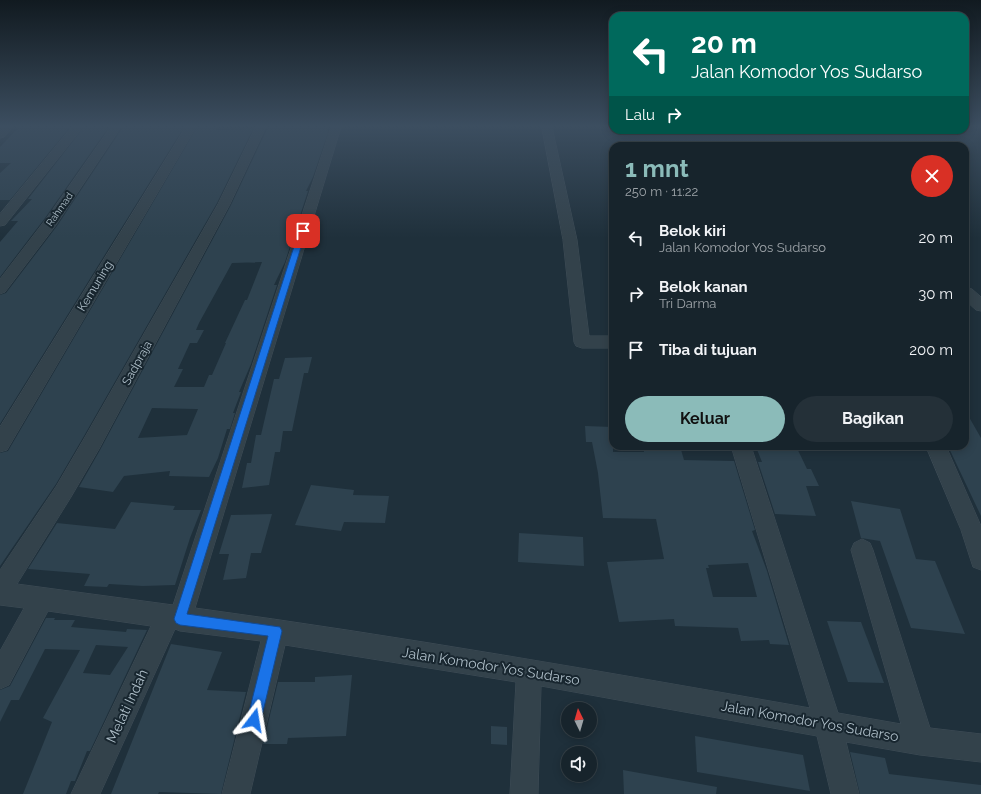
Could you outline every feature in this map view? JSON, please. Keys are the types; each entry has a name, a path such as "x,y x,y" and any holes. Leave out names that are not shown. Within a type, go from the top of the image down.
{"street":[{"path":"0,222 48,164"},
{"name":"Rahmad","path":"0,289 51,222 91,164"},
{"name":"Kemuning","path":"0,444 169,164"},
{"name":"Sadpraja","path":"0,592 42,523 64,491 92,443 224,204 243,164"},
{"name":"Melati Indah","path":"85,794 174,618 324,164"},
{"path":"555,164 570,240 582,342 609,342"},
{"path":"969,295 981,307"},
{"path":"969,308 981,307"},
{"path":"742,450 828,724 845,794"},
{"path":"938,450 972,530 981,560"},
{"path":"862,550 920,741"},
{"name":"Jalan Komodor Yos Sudarso","path":"0,592 174,618 276,631 529,671 920,741 981,748"},
{"path":"0,676 42,598"},
{"path":"236,794 276,631"},
{"path":"524,794 529,671"}],"building":[{"path":"10,164 40,164 10,200 0,200 0,173"},
{"path":"55,164 83,164 45,218 0,277 0,242 18,221 11,221 32,199 28,199"},
{"path":"98,164 161,164 0,424 0,295 6,293 57,226"},
{"path":"175,164 236,164 217,203 56,484 0,566 0,453 8,451"},
{"path":"250,164 317,164 306,191 308,191 285,262 274,285 277,285 251,364 239,392 241,392 233,413 235,413 230,429 227,429 218,458 209,477 169,476 170,471 124,476 113,492 79,487 231,205","holes":["262,262 247,300 245,300 212,375 209,375 204,387 174,387 183,369 178,369 190,343 197,343 204,330 196,330 199,323 232,263","152,408 198,409 187,435 138,438"]},
{"path":"312,357 308,373 304,373 292,431 283,431 280,452 275,452 269,485 242,488 247,463 251,463 256,435 261,435 274,379 279,379 285,358"},
{"path":"969,417 981,438 981,516 950,450 969,450"},
{"path":"585,426 609,427 609,450 613,450 613,452 681,450 684,460 734,461 755,530 752,531 767,571 789,645 770,644 769,640 741,641 738,628 675,626 674,619 619,622 607,562 664,559 656,519 603,518 598,473 592,442 586,442","holes":["748,563 757,597 713,597 706,568 709,568 708,565"]},
{"path":"757,450 798,450 807,469 811,469 819,486 806,486 816,516 775,514 758,462 762,462"},
{"path":"311,485 354,490 353,495 389,496 385,523 344,522 341,531 295,525"},
{"path":"851,501 900,509 916,559 935,561 965,634 911,628 880,541 861,538"},
{"path":"131,502 175,506 173,510 201,510 190,538 175,585 143,586 109,584 107,587 84,586 90,574 28,569 57,523 115,529"},
{"path":"272,514 261,553 251,553 246,578 223,580 229,554 219,554 231,515"},
{"path":"519,533 583,537 584,566 518,562"},
{"path":"46,618 55,618 54,620 75,620 71,627 126,632 127,629 147,630 90,751 87,751 75,781 71,781 66,794 23,794 52,722 43,718 80,650 45,649 19,700 11,700 0,722 0,690 10,686","holes":["96,645 128,647 110,675 83,673"]},
{"path":"827,621 861,622 884,683 848,682"},
{"path":"171,644 222,652 207,690 246,692 221,794 159,792 158,794 111,794"},
{"path":"352,675 346,736 288,738 287,744 263,744 278,682 315,682 315,677"},
{"path":"491,726 507,727 507,745 491,744"},
{"path":"695,736 803,755 810,791 697,772"},
{"path":"850,752 885,758 889,774 981,785 981,794 860,794"},
{"path":"623,770 717,787 716,794 624,794"}],"route":[{"path":"254,720 276,631 180,619 303,231"}]}
